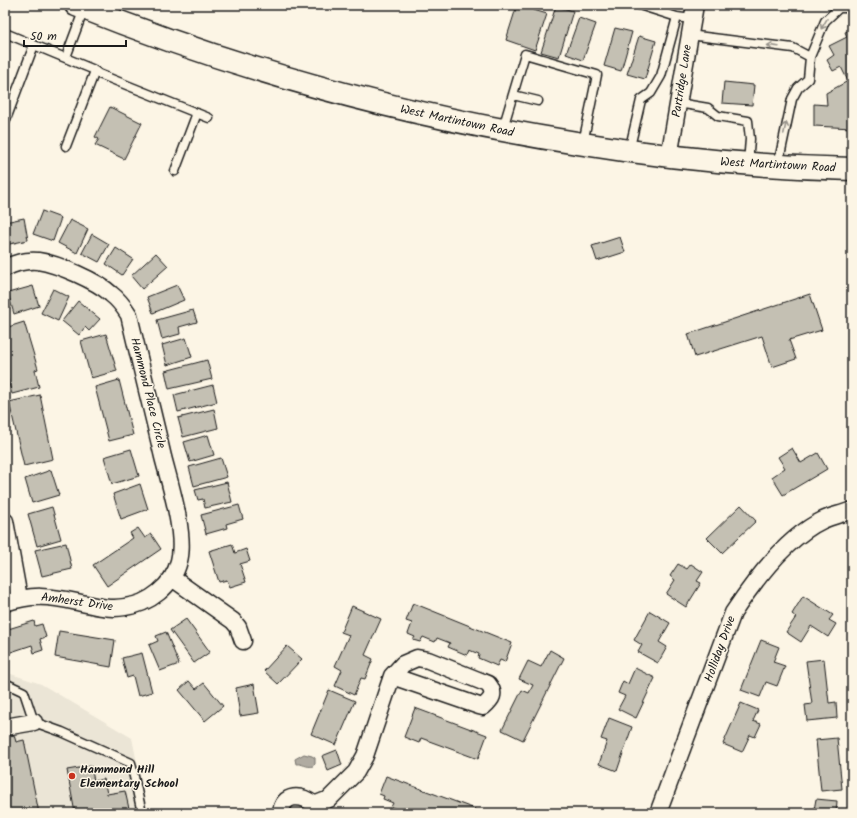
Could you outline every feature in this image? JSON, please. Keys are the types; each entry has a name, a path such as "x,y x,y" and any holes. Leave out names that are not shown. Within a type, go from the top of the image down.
{"main road":[{"name":"West Martintown Road","path":"80,7 134,28 217,57 306,84 427,115 502,131 669,157 778,166 852,169"}],"street":[{"name":"Partridge Lane","path":"669,157 689,35 688,14"},
{"name":"Hammond Place Circle","path":"5,268 17,263 38,262 81,275 111,293 122,305 129,316 171,490 181,540 179,562 172,578 161,591 148,600"},
{"name":"Holliday Drive","path":"658,813 733,613 752,584 763,571 805,531 823,520 852,510"},
{"path":"5,521 12,600"},
{"path":"172,578 233,620 238,627 243,641"},
{"name":"Amherst Drive","path":"12,600 27,596 45,596 112,608 125,607 148,600"},
{"path":"281,813 283,804 293,798 300,797 306,798 315,809 329,799 356,772 366,751 392,676 403,664 410,660 417,658 428,660 488,684 492,689 493,694 488,703 483,707 392,676"},
{"path":"5,727 34,722"}],"lane":[{"path":"629,151 641,100 651,93 661,76 688,14 639,5"},
{"path":"66,57 80,7"},
{"path":"778,166 792,98 798,88 808,79 810,56 824,21 839,8 852,8"},
{"path":"5,33 92,68 99,74 210,118"},
{"path":"689,35 793,48 810,56"},
{"path":"5,122 34,45"},
{"path":"502,131 525,54 597,75 582,144"},
{"path":"66,146 95,71"},
{"path":"513,95 538,101"},
{"path":"678,103 708,108 718,116 748,121 750,138 748,164"},
{"path":"175,171 197,114"},
{"path":"5,683 24,692 34,722 62,732 131,763 142,813"}],"shaded area":[{"name":"Hammond Hill Elementary School","path":"5,672 41,684 132,738 147,813 5,813"},
{"path":"304,754 315,758 315,764 313,766 296,764 295,759"}],"building":[{"path":"517,5 547,14 535,50 506,40"},
{"path":"556,6 573,11 559,57 541,52"},
{"path":"579,18 596,24 583,60 566,54"},
{"path":"615,28 632,32 621,71 604,66"},
{"path":"852,30 852,128 814,126 814,104 827,105 826,93 848,81 841,67 833,71 827,60 834,55 829,46 847,37 845,32"},
{"path":"639,36 656,41 645,79 627,74"},
{"path":"724,82 754,85 752,105 722,103"},
{"path":"110,107 142,123 124,159 95,145 99,139 95,137"},
{"path":"42,211 61,218 53,241 33,234"},
{"path":"24,218 28,240 5,245 5,222"},
{"path":"70,220 88,229 77,253 58,243"},
{"path":"92,234 109,244 99,262 82,253"},
{"path":"620,237 625,252 597,261 592,246"},
{"path":"116,248 133,259 122,275 106,264"},
{"path":"156,253 168,266 142,289 131,276"},
{"path":"177,285 184,300 153,313 147,297"},
{"path":"33,286 39,306 14,314 8,293"},
{"path":"53,289 69,297 58,321 41,313"},
{"path":"810,294 822,330 789,340 796,359 772,367 762,336 695,357 688,334"},
{"path":"78,301 100,319 89,331 85,327 79,335 62,321"},
{"path":"193,310 197,322 179,327 180,334 162,339 157,320"},
{"path":"24,322 38,369 35,370 39,387 12,394 5,370 5,328"},
{"path":"106,334 117,371 91,378 81,341"},
{"path":"186,338 192,357 167,365 162,345"},
{"path":"207,360 212,379 169,389 165,371"},
{"path":"119,380 133,435 109,441 95,387"},
{"path":"213,385 217,402 178,412 174,395"},
{"path":"40,395 53,459 24,466 9,402"},
{"path":"214,409 218,428 183,437 178,418"},
{"path":"208,435 214,455 190,462 184,442"},
{"path":"792,448 801,463 818,453 827,469 783,495 772,477 785,468 778,457"},
{"path":"131,449 139,476 112,484 104,457"},
{"path":"221,458 227,477 194,486 189,467"},
{"path":"51,470 59,495 32,503 25,479"},
{"path":"227,482 232,502 205,508 203,499 198,500 195,490"},
{"path":"140,484 148,509 121,519 113,494"},
{"path":"239,505 243,519 226,524 227,528 206,534 201,515"},
{"path":"741,505 756,521 722,553 707,538"},
{"path":"52,507 61,539 37,546 28,514"},
{"path":"138,528 145,538 151,534 161,549 107,586 93,565 133,538 130,533"},
{"path":"66,543 72,569 42,576 35,550"},
{"path":"232,544 235,553 246,549 250,561 240,564 246,582 230,587 227,580 219,582 209,551"},
{"path":"678,564 687,569 691,564 703,572 697,581 701,583 686,607 666,594 675,580 670,576"},
{"path":"803,596 833,615 829,620 836,624 828,637 811,626 801,642 786,632 796,617 792,614"},
{"path":"413,603 512,643 505,662 500,660 497,666 478,658 479,654 469,650 467,655 448,647 450,643 437,638 435,642 423,637 420,642 413,640 415,637 408,634 412,623 406,621"},
{"path":"352,606 381,619 365,655 373,659 365,679 361,678 354,695 335,686 342,670 335,666 349,635 341,632"},
{"path":"650,611 670,623 659,642 667,647 658,663 638,652 642,645 634,640"},
{"path":"186,619 210,652 194,663 170,630"},
{"path":"34,621 35,626 42,624 46,637 40,639 43,650 34,653 32,645 5,654 5,630"},
{"path":"59,631 115,640 111,667 55,657"},
{"path":"166,632 179,664 160,671 149,645 158,641 156,636"},
{"path":"761,640 779,647 773,662 785,666 777,686 766,682 760,697 741,690"},
{"path":"287,646 302,659 278,684 264,671"},
{"path":"550,650 564,658 523,740 502,730 522,690 529,693 533,685 519,679 528,661 541,667"},
{"path":"142,653 152,692 138,696 133,676 127,678 122,658"},
{"path":"824,659 829,703 836,702 837,718 807,721 805,705 812,704 806,661"},
{"path":"635,668 655,678 636,718 618,709 625,696 618,693 623,681 628,684"},
{"path":"189,681 196,689 204,683 223,706 205,721 179,690"},
{"path":"254,684 259,713 240,716 236,688"},
{"path":"329,690 355,701 336,745 311,734"},
{"path":"741,703 758,710 753,721 761,724 755,737 750,735 742,752 723,744"},
{"path":"415,708 487,735 478,759 421,738 419,743 404,737"},
{"path":"609,718 632,727 617,771 599,764 607,741 601,739"},
{"path":"14,735 16,742 24,740 39,813 5,813 5,737"},
{"path":"837,738 842,789 821,791 816,740"},
{"path":"337,750 342,765 328,771 322,756"},
{"path":"91,766 94,781 104,779 107,794 125,791 130,813 75,813 67,770"},
{"path":"386,776 475,809 473,813 427,813 419,810 418,813 412,811 412,813 408,813 391,807 393,803 383,799 384,796 379,794"},
{"path":"816,799 837,801 836,813 810,813 810,809 814,810"}],"place":[{"name":"Hammond Hill Elementary School","path":"72,776"}]}
